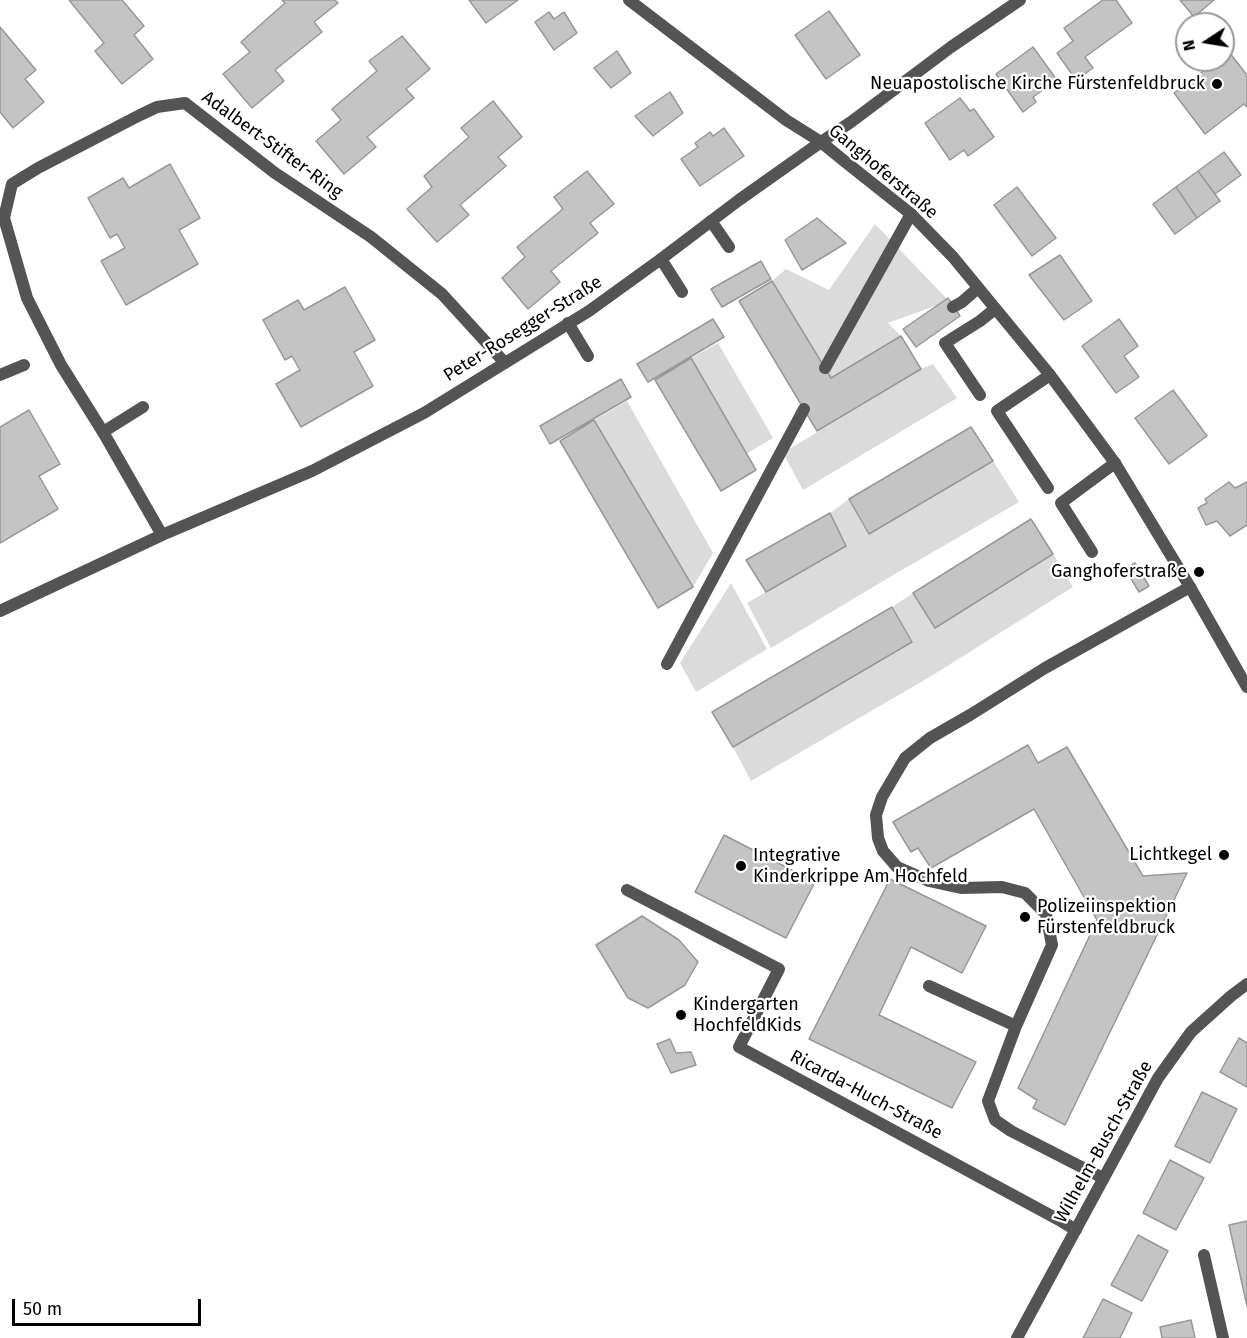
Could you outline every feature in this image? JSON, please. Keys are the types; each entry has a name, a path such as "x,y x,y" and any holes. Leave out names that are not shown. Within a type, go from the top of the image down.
{"street":[{"name":"Ganghoferstraße","path":"629,0 786,120 821,142 911,214 953,257 1050,375 1115,463 1245,680"},
{"name":"Peter-Rosegger-Straße","path":"0,611 162,535 312,471 424,413 589,311 951,47 1020,0"},
{"name":"Adalbert-Stifter-Ring","path":"162,535 103,432 61,365 27,298 4,219 12,184 38,168 157,107 185,103 275,173 371,237 442,294 505,363"},
{"path":"825,368 911,214"},
{"path":"711,221 729,247"},
{"path":"661,259 682,292"},
{"path":"953,307 978,288"},
{"path":"980,395 945,343 995,309"},
{"path":"568,323 588,356"},
{"path":"0,375 24,365"},
{"path":"1048,488 997,411 1050,375"},
{"path":"103,432 143,407"},
{"path":"668,664 804,409"},
{"path":"1092,552 1061,503 1115,463"},
{"path":"1103,1178 1011,1131 995,1120 988,1101 1016,1026 1052,945 1046,914 1025,893 1002,887 961,888 929,880 897,867 883,851 878,838 876,815 882,797 905,758 930,738 1045,668 1190,587"},
{"name":"Ricarda-Huch-Straße","path":"627,890 779,969 740,1047 1076,1230"},
{"name":"Wilhelm-Busch-Straße","path":"1017,1338 1158,1078 1191,1032 1247,984"},
{"path":"929,986 1016,1026"},
{"path":"1204,1255 1223,1338"}],"shaded area":[{"path":"875,224 949,301 888,323 901,336 831,378 772,281 786,269 829,290"},
{"path":"718,343 773,438 746,454 691,358"},
{"path":"933,364 957,398 803,490 783,453 921,369"},
{"path":"627,401 713,553 693,587 594,420"},
{"path":"993,461 1019,502 771,648 747,603 846,546 830,513 849,499 869,534"},
{"path":"1053,554 1073,587 933,675 751,781 733,747 912,642 892,607 913,593 935,627"},
{"path":"731,583 767,649 696,692 680,663"}],"building":[{"path":"69,0 122,0 144,26 134,35 153,59 122,84 95,51 104,43"},
{"path":"282,0 335,0 338,3 314,22 322,32 275,70 284,81 252,108 223,74 250,52 241,42 285,3"},
{"path":"469,0 518,0 486,23"},
{"path":"1103,0 1116,0 1132,23 1085,57 1093,68 1076,80 1057,53 1073,41 1064,28"},
{"path":"1180,0 1214,0 1200,12 1190,12"},
{"path":"829,11 860,55 826,79 795,35"},
{"path":"549,12 554,19 564,12 577,33 554,50 535,22"},
{"path":"0,27 36,70 25,79 44,102 13,128 0,112"},
{"path":"402,36 430,69 406,89 414,98 367,137 376,147 344,174 316,141 341,120 332,109 377,71 369,61"},
{"path":"1033,47 1057,80 1033,97 1036,102 1023,112 996,74"},
{"path":"617,51 631,73 611,88 594,68"},
{"name":"Neuapostolische Kirche Fürstenfeldbruck","path":"1235,60 1247,75 1247,107 1244,104 1205,134 1174,93 1202,72 1235,72"},
{"path":"670,92 683,113 653,136 635,116"},
{"path":"960,98 970,111 974,109 994,137 968,156 964,150 950,160 925,123"},
{"path":"493,101 522,137 498,157 506,166 460,205 469,215 437,242 407,209 432,187 424,176 469,137 461,128"},
{"path":"724,128 744,156 700,186 681,159 698,147 695,143 710,132 713,136"},
{"path":"1224,152 1241,175 1215,194 1198,171"},
{"path":"170,164 200,218 179,230 198,264 126,305 101,261 125,248 117,234 110,238 88,198 123,178 129,188"},
{"path":"587,171 614,204 590,223 598,233 551,271 560,282 528,309 502,278 525,257 517,247 563,209 554,197"},
{"path":"1198,171 1220,201 1197,218 1176,187"},
{"path":"1017,187 1056,238 1032,256 994,205"},
{"path":"1176,187 1197,218 1175,234 1153,204"},
{"path":"817,218 846,243 802,270 785,240"},
{"path":"1060,255 1092,301 1064,320 1029,275"},
{"path":"761,261 771,279 722,307 711,289"},
{"path":"772,281 831,378 901,336 921,369 817,431 739,301"},
{"path":"345,287 375,340 354,352 373,386 301,427 276,384 300,370 292,356 285,360 263,320 298,300 304,310"},
{"path":"948,298 960,316 916,347 903,329"},
{"path":"713,319 724,337 648,382 637,364"},
{"path":"1119,319 1138,346 1124,356 1139,377 1116,393 1082,346"},
{"path":"691,358 756,470 721,491 655,380"},
{"path":"621,379 631,397 550,444 540,426"},
{"path":"1173,390 1207,436 1169,464 1135,418"},
{"path":"29,410 60,464 39,476 58,509 0,543 0,427"},
{"path":"594,420 693,587 658,608 560,441"},
{"path":"971,427 993,461 869,534 849,499"},
{"path":"1229,482 1235,488 1247,482 1247,525 1230,536 1217,521 1206,525 1198,508 1207,503 1205,499"},
{"path":"830,513 846,546 766,592 746,560"},
{"path":"1031,519 1053,554 935,628 913,593"},
{"path":"1135,563 1149,586 1139,592 1125,569"},
{"path":"892,607 912,642 733,747 712,712"},
{"path":"1028,745 1038,763 1067,747 1143,876 1187,873 1065,1125 1033,1108 1037,1100 1018,1088 1097,920 1034,809 931,868 918,848 911,852 893,822"},
{"path":"724,835 815,882 786,938 695,892"},
{"path":"890,879 986,926 962,973 911,947 879,1015 976,1062 952,1108 809,1039"},
{"path":"642,916 679,940 698,962 685,985 648,1008 628,998 596,945"},
{"path":"1239,1038 1247,1043 1247,1087 1220,1072"},
{"path":"670,1039 676,1053 691,1052 696,1065 671,1073 657,1044"},
{"path":"1202,1092 1237,1109 1210,1163 1175,1146"},
{"path":"1170,1160 1204,1178 1176,1230 1143,1213"},
{"path":"1247,1221 1247,1306 1229,1225"},
{"path":"1138,1235 1168,1251 1142,1301 1111,1285"},
{"path":"1103,1299 1132,1313 1120,1338 1083,1338"},
{"path":"1191,1320 1195,1338 1162,1338 1160,1327"}],"place":[{"name":"Neuapostolische Kirche Fürstenfeldbruck","path":"1217,84"},
{"name":"Ganghoferstraße","path":"1199,572"},
{"name":"Lichtkegel","path":"1224,855"},
{"name":"Integrative Kinderkrippe Am Hochfeld","path":"741,866"},
{"name":"Polizeiinspektion Fürstenfeldbruck","path":"1025,917"},
{"name":"Kindergarten HochfeldKids","path":"681,1015"}]}
